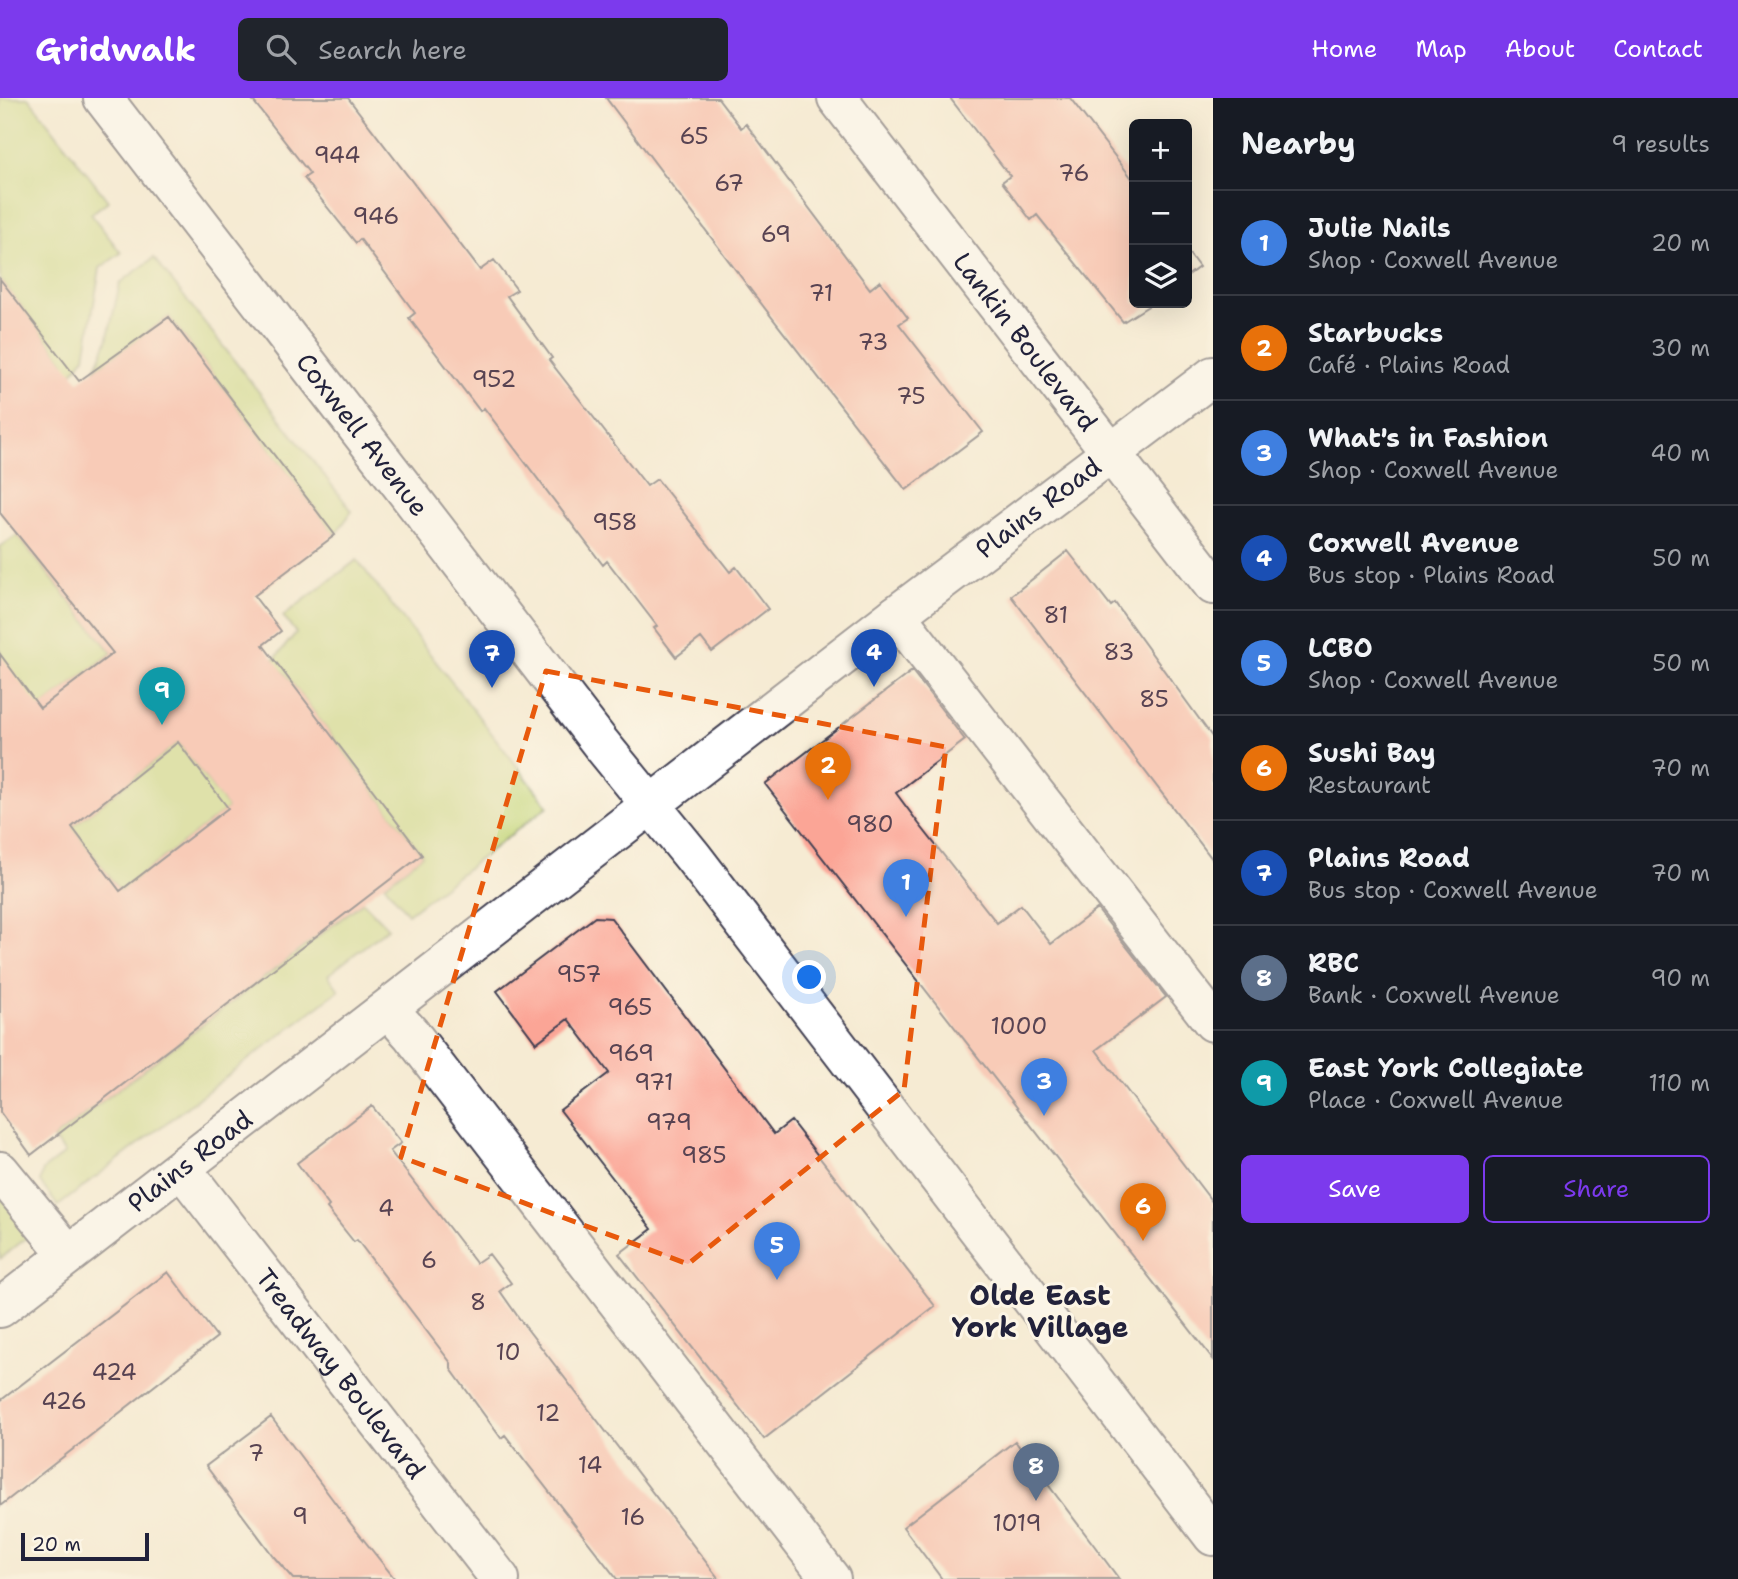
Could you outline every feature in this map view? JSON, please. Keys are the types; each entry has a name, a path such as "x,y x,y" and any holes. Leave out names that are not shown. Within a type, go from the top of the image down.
{"street":[{"name":"Coxwell Avenue","path":"103,98 601,744 651,803 1213,1536"},
{"name":"Lankin Boulevard","path":"837,98 1213,585"},
{"name":"Plains Road","path":"0,1308 182,1169 310,1065 387,1009 896,615 1213,376"},
{"path":"896,615 1213,1022"},
{"path":"387,1009 411,1034 831,1579"},
{"name":"Treadway Boulevard","path":"182,1169 500,1579"},
{"path":"0,1171 68,1254"}],"highlighted area":[{"path":"546,671 946,747 904,1090 688,1264 401,1157"}],"green space":[{"path":"0,98 29,98 108,201 91,214 121,253 100,268 85,357 62,385 64,362 0,279"},
{"path":"154,258 352,511 335,535 169,317 95,370 107,341 120,283"},
{"path":"17,535 112,653 3,737 0,734 0,547"},
{"path":"357,560 548,806 408,914 385,885 422,855 284,673 272,662 296,633 283,616"},
{"path":"178,742 228,808 120,891 72,827"},
{"path":"363,902 388,928 328,975 339,990 58,1206 40,1182 43,1170 65,1153 53,1139"},
{"path":"0,1195 30,1235 0,1259"}],"building":[{"path":"251,98 348,98 480,270 494,260 517,290 507,296 552,358 549,360 647,486 657,479 730,572 736,567 768,609 712,652 701,638 676,657 654,628 657,626 607,561 603,565 484,408 480,411 409,318 415,313 360,239 356,243 304,178 310,174"},
{"path":"606,98 718,98 741,128 746,124 870,289 880,281 908,318 899,324 983,432 906,490"},
{"path":"950,98 1070,98 1129,175 1129,308 1145,308 1123,322 1037,215 1031,220 1002,182 1010,176"},
{"path":"1192,258 1199,267 1192,272"},
{"path":"0,279 79,381 169,317 335,535 254,596 281,631 263,645 422,855 31,1155 0,1112 0,654 40,708 113,653 0,513","holes":["178,742 228,808 120,891 72,827"]},
{"path":"1068,551 1111,606 1115,603 1213,738 1213,860 1011,596"},
{"path":"912,671 965,740 896,793 919,824 997,923 1021,905 1051,944 1097,909 1166,997 1096,1050 1213,1203 1213,1359 765,784"},
{"path":"595,917 611,918 774,1134 791,1121 935,1306 764,1439 619,1254 652,1229 560,1110 609,1073 568,1019 536,1043 497,991"},
{"path":"372,1106 401,1143 390,1151 476,1263 489,1254 511,1283 500,1291 521,1321 719,1579 617,1579 505,1435 501,1438 451,1369 451,1363 357,1240 354,1242 327,1208 329,1206 297,1163"},
{"path":"168,1272 217,1337 0,1506 0,1401"},
{"path":"271,1417 395,1579 293,1579 274,1557 206,1466"},
{"path":"1015,1441 1119,1579 942,1579 903,1527"}],"place":[{"name":"Coxwell Avenue","path":"874,687"},
{"name":"Plains Road","path":"492,688"},
{"name":"East York Collegiate","path":"162,725"},
{"name":"Starbucks","path":"828,800"},
{"name":"Julie Nails","path":"906,917"},
{"name":"What's in Fashion","path":"1044,1116"},
{"name":"Sushi Bay","path":"1143,1241"},
{"name":"LCBO","path":"777,1280"},
{"name":"RBC","path":"1036,1501"}],"district":[{"name":"Olde East York Village","path":"1040,1311"}]}
